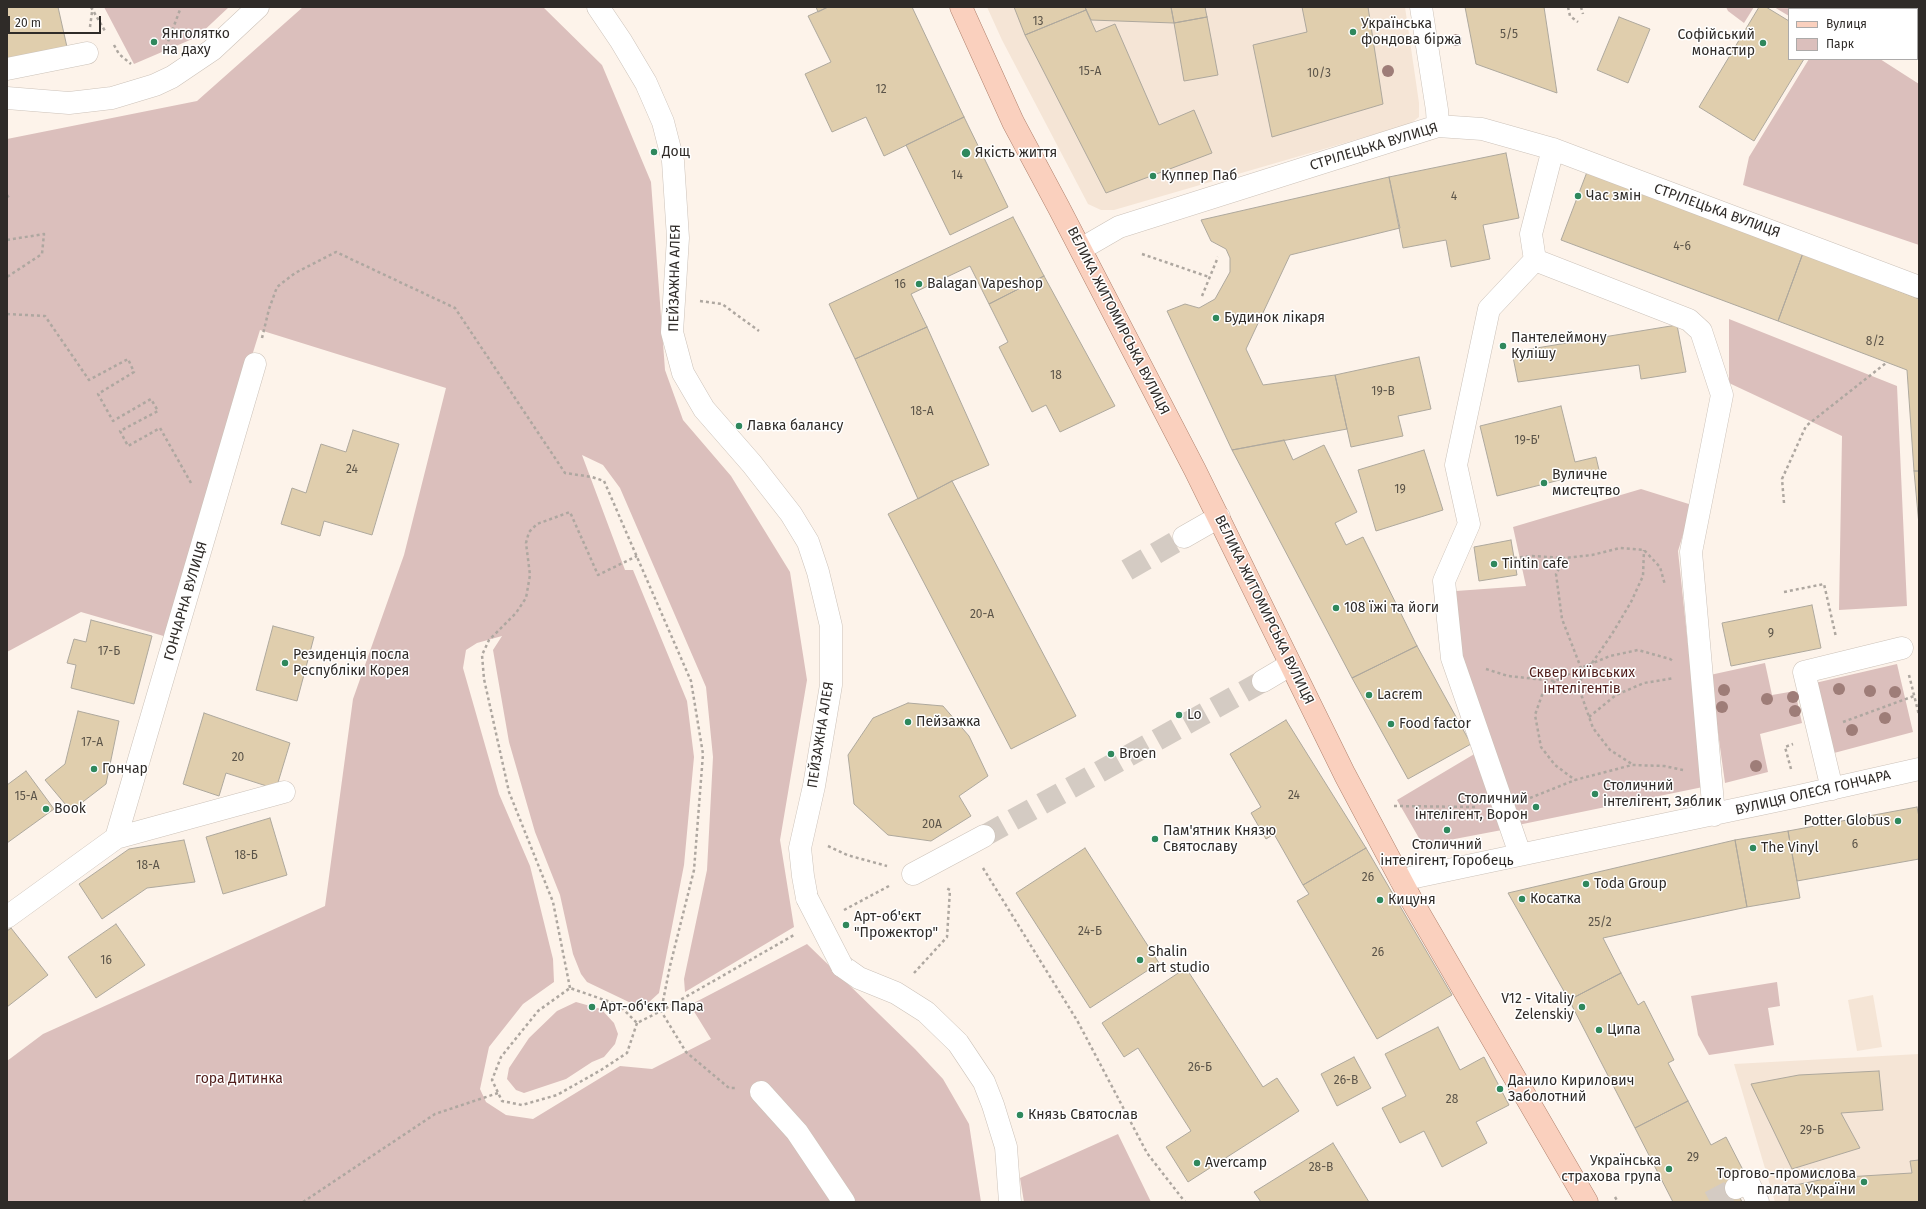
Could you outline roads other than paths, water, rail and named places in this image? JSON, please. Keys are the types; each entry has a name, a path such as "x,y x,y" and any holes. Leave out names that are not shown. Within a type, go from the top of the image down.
{"main road":[{"name":"ВЕЛИКА ЖИТОМИРСЬКА ВУЛИЦЯ","path":"962,7 1012,122 1081,249 1219,517 1345,775 1412,901 1587,1202"}],"street":[{"path":"7,98 69,103 112,98 155,85 172,77 212,50 258,7"},
{"name":"ПЕЙЗАЖНА АЛЕЯ","path":"598,7 622,41 646,83 663,122 673,161 678,238 672,332 683,373 704,409 752,464 794,519 808,542 818,572 831,626 831,685 814,786 800,848 802,876 807,898 842,966 859,978 896,993 926,1012 958,1043 984,1082 993,1105 1006,1147 1010,1202"},
{"path":"1421,7 1437,110 1438,126"},
{"path":"7,69 87,53"},
{"name":"СТРІЛЕЦЬКА ВУЛИЦЯ","path":"1081,249 1119,227 1438,126 1482,129 1553,149 1919,287"},
{"path":"1535,260 1531,234 1553,149"},
{"path":"1520,854 1452,658 1444,581 1469,524 1456,465 1489,309 1535,260"},
{"path":"1535,260 1689,320 1701,331 1722,395 1691,552 1700,685 1714,814"},
{"name":"ГОНЧАРНА ВУЛИЦЯ","path":"116,838 152,720 223,470 255,364"},
{"path":"1184,537 1219,517"},
{"path":"1832,789 1804,672 1902,648"},
{"path":"1263,681 1290,664"},
{"name":"ВУЛИЦЯ ОЛЕСЯ ГОНЧАРА","path":"1401,880 1832,789 1919,769"},
{"path":"7,918 116,838 284,792"},
{"path":"913,874 976,840"},
{"path":"761,1092 797,1132 844,1202"},
{"path":"1736,1188 1748,1182 1758,1202"}],"tunnel":[{"path":"1127,570 1184,537"},
{"path":"984,836 1263,681"},
{"path":"1710,1202 1736,1188"}],"place":[{"name":"Українська фондова біржа","path":"1353,32"},
{"name":"Янголятко на даху","path":"154,42"},
{"name":"Софійський монастир","path":"1763,43"},
{"name":"Дощ","path":"654,152"},
{"name":"Якість життя","path":"966,153"},
{"name":"Куппер Паб","path":"1153,176"},
{"name":"Час змін","path":"1578,196"},
{"name":"Balagan Vapeshop","path":"919,284"},
{"name":"Будинок лікаря","path":"1216,318"},
{"name":"Пантелеймону Кулішу","path":"1503,346"},
{"name":"Лавка балансу","path":"739,426"},
{"name":"Вуличне мистецтво","path":"1544,483"},
{"name":"Tintin cafe","path":"1494,564"},
{"name":"108 їжі та йоги","path":"1336,608"},
{"name":"Резиденція посла Республіки Корея","path":"285,663"},
{"name":"Lacrem","path":"1369,695"},
{"name":"Lo","path":"1179,715"},
{"name":"Пейзажка","path":"908,722"},
{"name":"Food factor","path":"1391,724"},
{"name":"Broen","path":"1111,754"},
{"name":"Гончар","path":"94,769"},
{"name":"Столичний інтелігент, Зяблик","path":"1595,794"},
{"name":"Столичний інтелігент, Ворон","path":"1536,807"},
{"name":"Book","path":"46,809"},
{"name":"Potter Globus","path":"1898,821"},
{"name":"Столичний інтелігент, Горобець","path":"1447,830"},
{"name":"Пам'ятник Князю Святославу","path":"1155,839"},
{"name":"The Vinyl","path":"1753,848"},
{"name":"Toda Group","path":"1586,884"},
{"name":"Косатка","path":"1522,899"},
{"name":"Кицуня","path":"1380,900"},
{"name":"Арт-об'єкт \"Прожектор\"","path":"846,925"},
{"name":"Shalin art studio","path":"1140,960"},
{"name":"Арт-об'єкт Пара","path":"592,1007"},
{"name":"V12 - Vitaliy Zelenskiy","path":"1582,1007"},
{"name":"Ципа","path":"1599,1030"},
{"name":"Данило Кирилович Заболотний","path":"1500,1089"},
{"name":"Князь Святослав","path":"1020,1115"},
{"name":"Avercamp","path":"1197,1163"},
{"name":"Українська страхова група","path":"1669,1169"},
{"name":"Торгово-промислова палата України","path":"1864,1182"}],"park label":[{"name":"Сквер київських інтелігентів","path":"1582,682"},
{"name":"гора Дитинка","path":"239,1079"}]}
